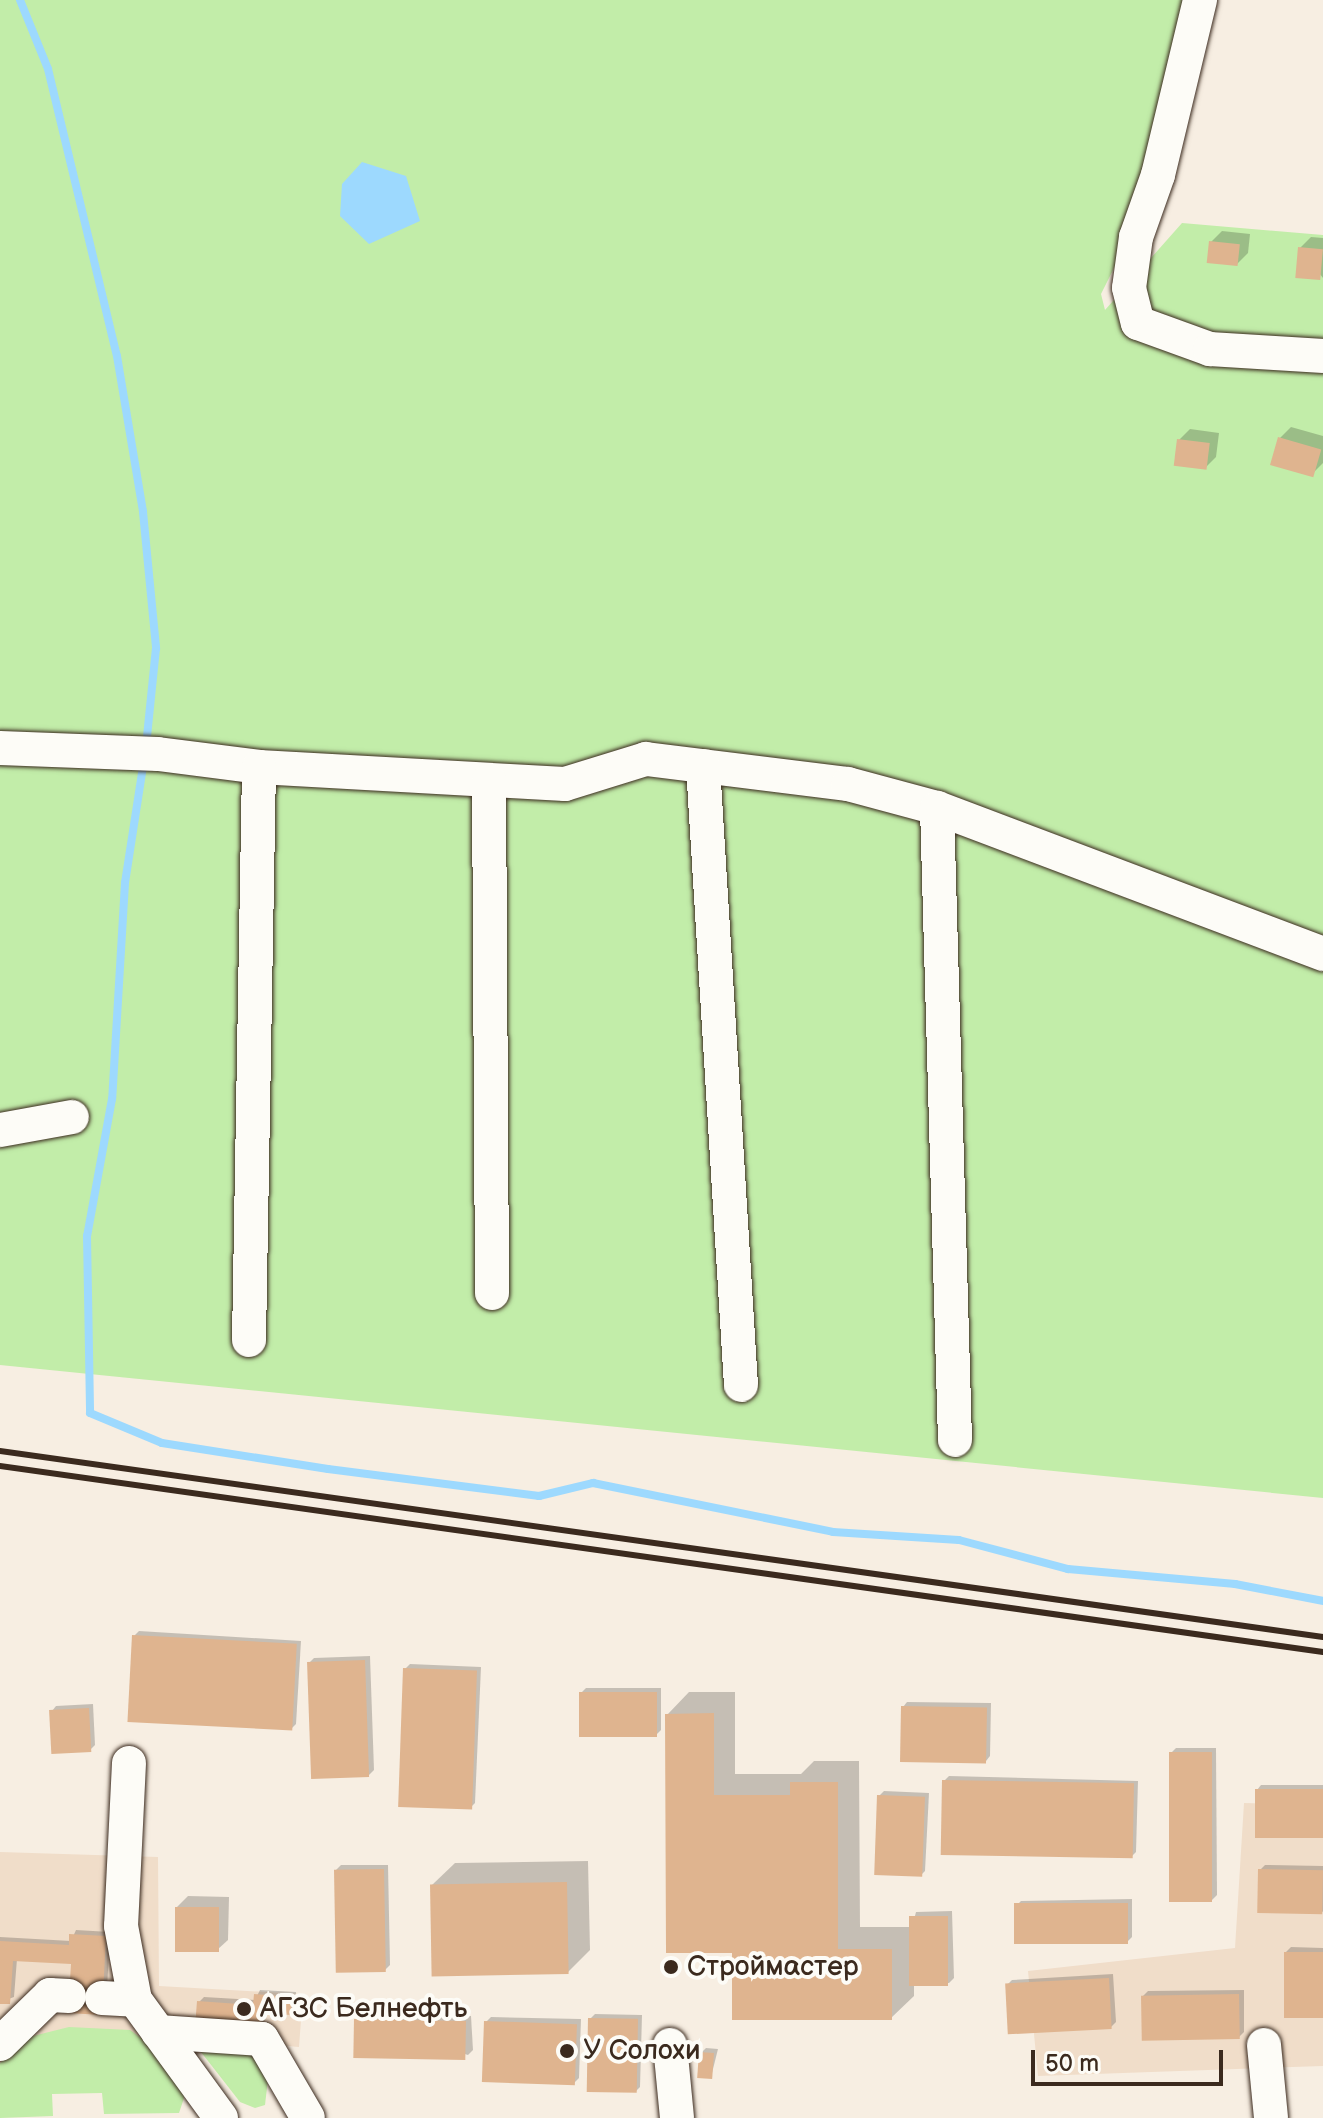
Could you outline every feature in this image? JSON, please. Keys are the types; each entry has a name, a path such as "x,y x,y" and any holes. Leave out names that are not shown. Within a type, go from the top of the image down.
{"lane":[{"path":"1200,0 1158,175 1136,237 1129,288 1138,323 1210,349 1323,356"},
{"path":"0,748 158,754 259,767 565,784 646,759 848,784 937,808 1323,954"},
{"path":"703,766 741,1385"},
{"path":"249,1340 259,767"},
{"path":"489,781 492,1293"},
{"path":"937,808 955,1440"},
{"path":"0,1130 72,1117"},
{"path":"102,1998 121,1926 129,1763"},
{"path":"0,2044 50,1995 102,1998 158,2032 221,2118"},
{"path":"158,2032 262,2039 308,2118"},
{"path":"670,2045 677,2118"},
{"path":"1264,2045 1271,2118"}],"shaded area":[{"path":"1244,1803 1323,1805 1323,2066 1038,2076 1028,1971 1235,1948"},
{"path":"0,1852 158,1857 159,1986 303,1994 299,2047 183,2037 0,2063"}],"green space":[{"path":"0,0 1188,0 1146,204 1101,294 1105,310 1182,223 1323,235 1323,1498 0,1365"},
{"path":"69,2027 130,2030 163,2054 185,2095 179,2113 104,2114 102,2093 52,2094 53,2116 0,2118 0,2063 29,2037"},
{"path":"190,2038 246,2046 268,2079 265,2105 255,2108 240,2102"}],"water":[{"path":"362,162 406,176 420,221 369,244 340,216 342,184"}],"building":[{"path":"1209,241 1240,244 1238,266 1207,263"},
{"path":"1298,247 1323,249 1320,280 1295,278"},
{"path":"1278,437 1321,449 1313,477 1270,465"},
{"path":"1177,439 1210,443 1206,470 1174,466"},
{"path":"132,1635 297,1644 292,1731 127,1722"},
{"path":"365,1660 369,1777 311,1779 307,1662"},
{"path":"403,1668 477,1671 472,1809 398,1807"},
{"path":"579,1692 657,1692 657,1737 579,1737"},
{"path":"901,1706 987,1708 986,1763 900,1762"},
{"path":"89,1708 91,1752 51,1754 49,1710"},
{"path":"714,1713 714,1795 790,1795 790,1782 838,1782 838,1949 892,1949 892,2020 732,2020 732,1953 666,1953 665,1714"},
{"path":"1169,1752 1212,1752 1212,1902 1169,1902"},
{"path":"942,1780 1134,1783 1133,1858 941,1855"},
{"path":"1255,1789 1323,1789 1323,1838 1255,1838"},
{"path":"877,1795 925,1797 922,1877 874,1875"},
{"path":"384,1869 386,1972 336,1973 334,1870"},
{"path":"1258,1869 1323,1870 1322,1914 1257,1913"},
{"path":"567,1882 569,1974 432,1976 430,1884"},
{"path":"1014,1903 1128,1903 1128,1944 1014,1944"},
{"path":"175,1907 219,1907 219,1952 175,1952"},
{"path":"909,1916 948,1916 948,1986 909,1986"},
{"path":"69,1934 106,1936 102,2015 68,2013 71,1964 13,1961 10,2004 0,2004 0,1941 69,1945"},
{"path":"1284,1952 1323,1952 1323,2018 1284,2018"},
{"path":"1109,1978 1112,2029 1008,2034 1005,1983"},
{"name":"АГЗС Белнефть","path":"254,1994 292,1997 291,2015 261,2013 260,2031 195,2027 197,2001 253,2005"},
{"path":"1239,1994 1240,2039 1142,2041 1141,1996"},
{"path":"588,2018 638,2019 637,2093 587,2092"},
{"path":"354,2019 466,2021 465,2060 353,2058"},
{"path":"484,2021 577,2024 575,2085 482,2082"},
{"path":"699,2052 714,2053 712,2079 697,2078"}],"waterway":[{"path":"20,0 48,69 117,356 143,512 156,648 146,746"},
{"path":"144,760 125,883 112,1099 87,1236 90,1413 162,1443 328,1469 539,1496 593,1483 833,1532 959,1540 1068,1569 1235,1584 1323,1601"}],"railway":[{"path":"0,1451 1323,1637"},
{"path":"0,1466 1323,1652"}],"place":[{"name":"Строймастер","path":"671,1967"},
{"name":"АГЗС Белнефть","path":"244,2009"},
{"name":"У Солохи","path":"567,2051"}]}
